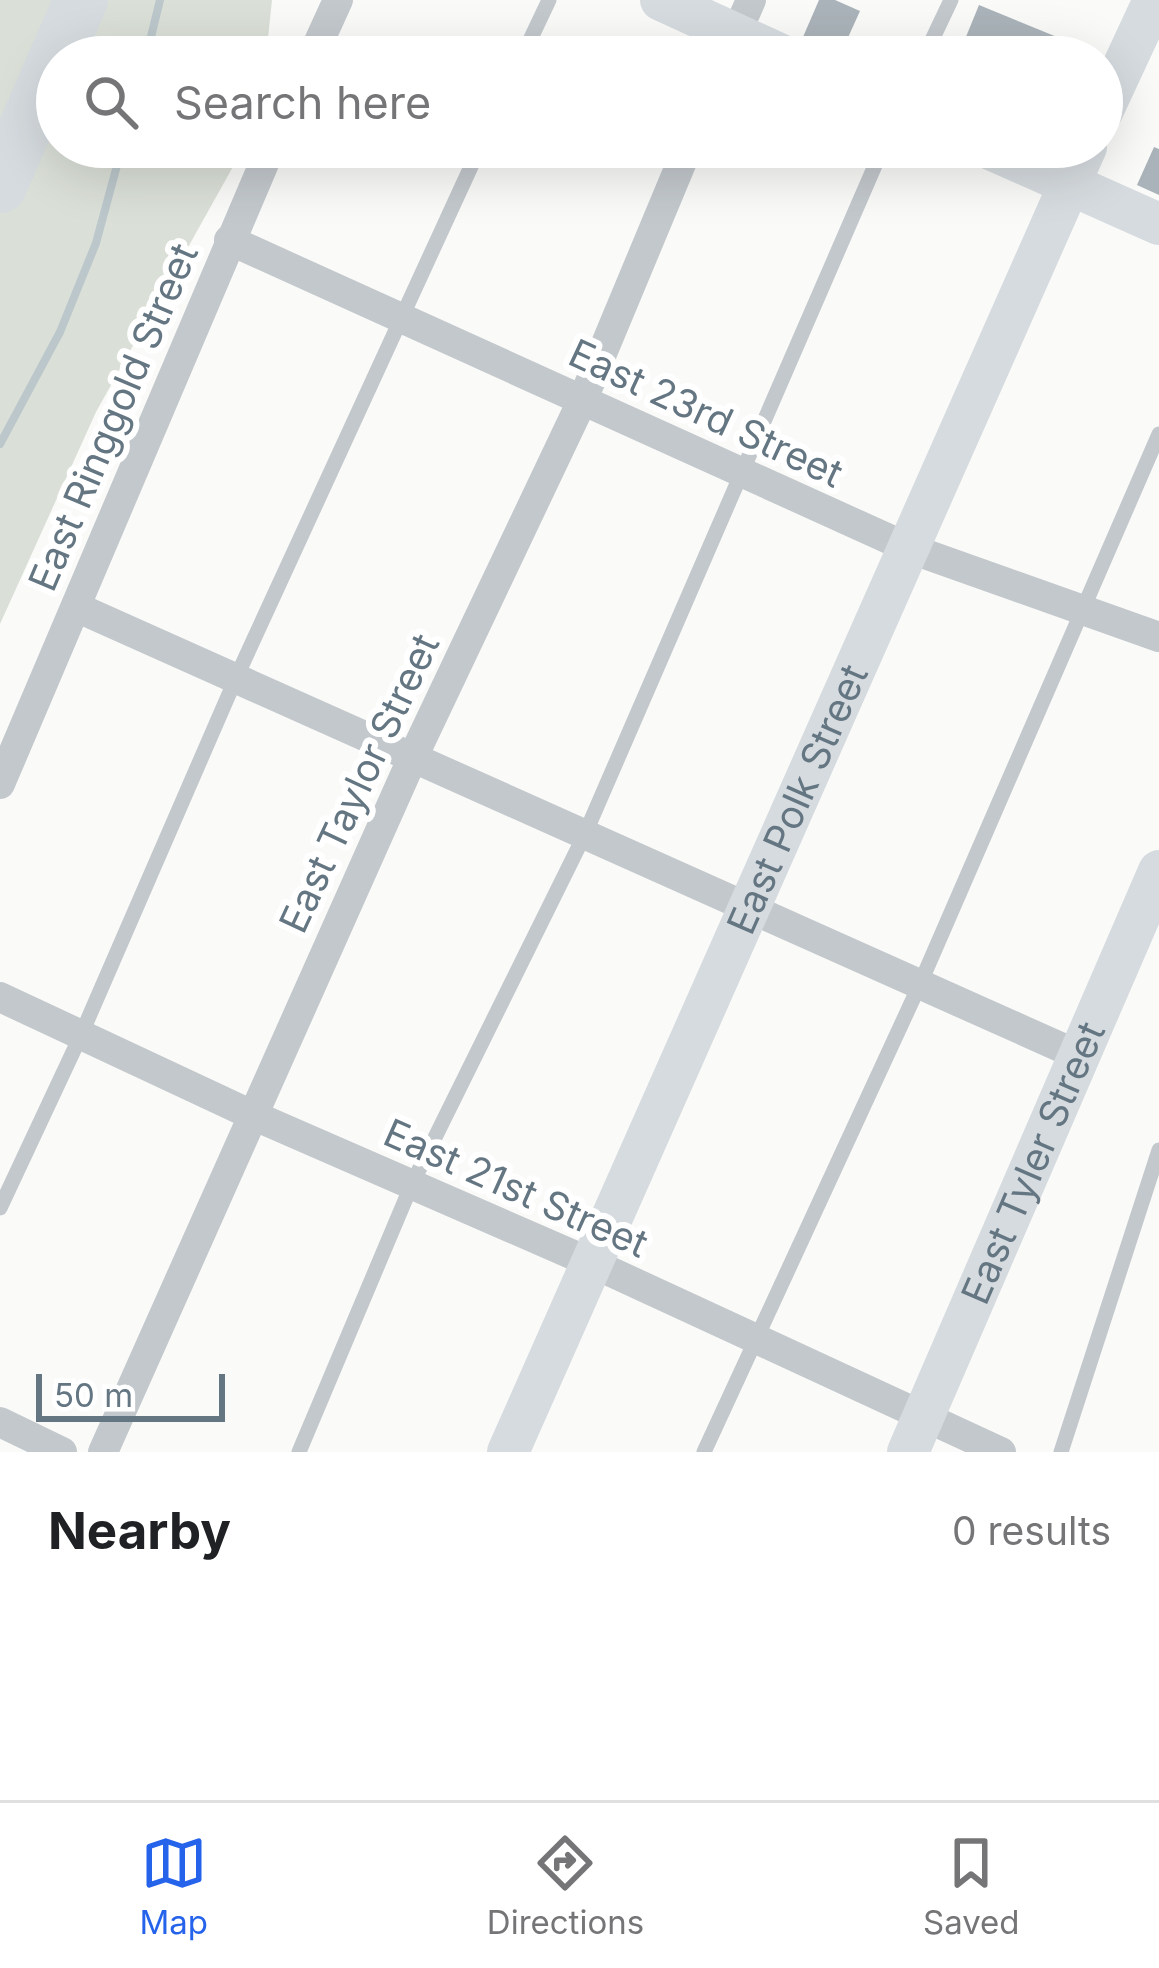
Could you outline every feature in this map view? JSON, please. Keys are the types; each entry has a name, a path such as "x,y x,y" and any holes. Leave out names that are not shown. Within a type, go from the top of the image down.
{"highway":[{"path":"0,90 46,0"},
{"path":"65,36 81,0"},
{"path":"0,186 36,103"}],"street":[{"path":"322,36 338,0"},
{"path":"661,0 737,30"},
{"path":"1123,67 1154,0"},
{"name":"East Ringgold Street","path":"0,784 262,168"},
{"name":"East Taylor Street","path":"103,1452 412,757 583,399 679,168"},
{"name":"East Polk Street","path":"508,1452 1076,168"},
{"path":"1080,168 1159,224"},
{"name":"East 23rd Street","path":"229,240 911,549 1159,637"},
{"path":"76,607 1078,1055"},
{"name":"East Tyler Street","path":"915,1436 1159,871"},
{"name":"East 21st Street","path":"0,997 755,1340 915,1436 1000,1452"},
{"path":"0,1422 62,1452"}],"lane":[{"path":"532,36 549,0"},
{"path":"934,36 951,0"},
{"path":"0,1208 470,168"},
{"path":"299,1452 412,1184 585,834 874,168"},
{"path":"704,1452 920,984 1159,434"},
{"path":"1061,1452 1159,1150"}],"shaded area":[{"path":"0,0 272,0 268,36 36,36 36,168 232,168 96,412 0,624"}],"building":[{"path":"819,0 835,0 860,11 849,36 803,36"},
{"path":"979,5 1055,36 966,36"},
{"path":"1154,147 1159,149 1159,195 1137,185"}],"waterway":[{"path":"151,36 160,0"},
{"path":"0,444 60,332 96,243 116,168"}]}
